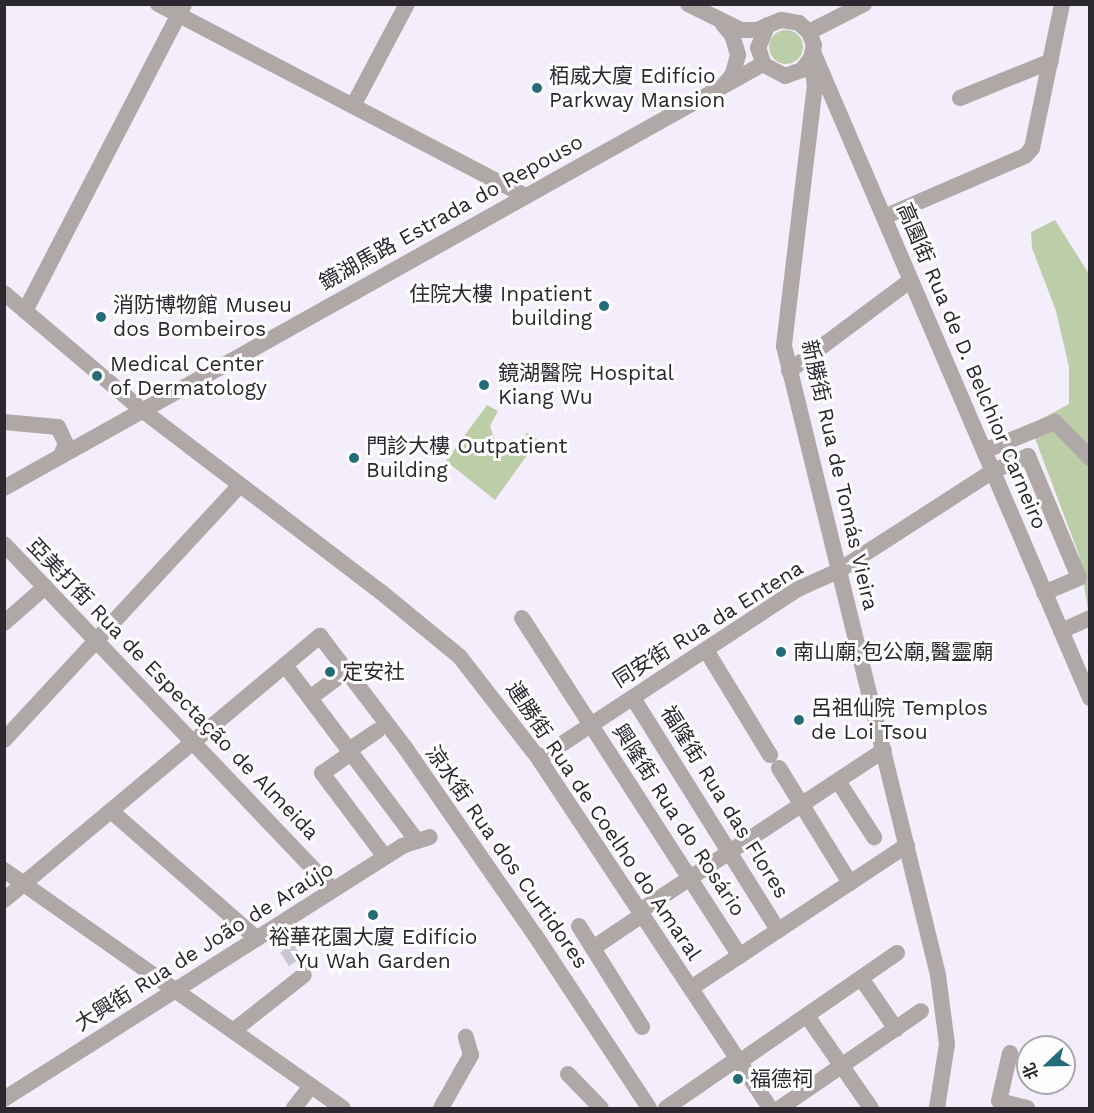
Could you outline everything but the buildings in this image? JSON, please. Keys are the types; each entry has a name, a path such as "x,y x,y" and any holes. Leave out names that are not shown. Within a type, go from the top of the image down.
{"street":[{"path":"158,4 182,10 353,106 526,196"},
{"path":"353,106 407,4"},
{"path":"688,4 744,30 781,20 803,27 825,21 838,4"},
{"path":"768,25 758,43 764,64 776,74 789,75 802,70 812,55 803,27 789,4"},
{"path":"803,27 864,4"},
{"path":"884,217 1025,156 1036,139 1062,4"},
{"path":"25,311 182,10"},
{"path":"719,20 732,35 738,55 733,74 719,89"},
{"name":"高園街 Rua de D. Belchior Carneiro","path":"812,55 884,217 1089,698"},
{"name":"新勝街 Rua de Tomás Vieira","path":"812,55 815,85 784,339 789,371 938,975 947,1044 937,1108"},
{"path":"960,98 1052,61"},
{"name":"鏡湖馬路 Estrada do Repouso","path":"4,488 764,64"},
{"path":"789,371 911,280"},
{"name":"連勝街 Rua de Coelho do Amaral","path":"4,293 142,410 460,657 539,759 770,1108"},
{"path":"4,422 58,427 66,444 61,456"},
{"path":"984,451 1055,422 1089,458"},
{"name":"同安街 Rua da Entena","path":"539,759 798,589 838,571 993,471 1028,456 1079,578 1044,592"},
{"path":"4,740 240,484"},
{"name":"亞美打街 Rua de Espectação de Almeida","path":"4,544 333,890"},
{"path":"4,623 45,587"},
{"name":"興隆街 Rua do Rosário","path":"522,618 740,956"},
{"path":"1061,631 1089,618"},
{"name":"涼水街 Rua dos Curtidores","path":"285,665 320,636 535,935 649,1108"},
{"path":"706,650 850,883"},
{"path":"4,900 285,665 350,751"},
{"path":"310,698 346,671"},
{"name":"福隆街 Rua das Flores","path":"633,698 778,930"},
{"path":"377,731 322,773 385,857"},
{"path":"593,948 729,852 884,750"},
{"name":"大興街 Rua de João de Araújo","path":"4,1099 385,857 424,839 350,751"},
{"path":"838,781 874,837"},
{"path":"111,811 256,939"},
{"path":"691,988 907,844"},
{"path":"4,870 343,1108"},
{"path":"579,926 642,1027"},
{"path":"666,1108 807,1016 897,953"},
{"path":"233,1031 304,975"},
{"path":"861,978 896,1029"},
{"path":"780,1108 921,1011"},
{"path":"807,1016 871,1108"},
{"path":"441,1108 471,1056 466,1037"},
{"path":"1010,1053 999,1101 1027,1108"},
{"path":"568,1074 601,1108"},
{"path":"294,1108 311,1086"}],"green space":[{"path":"786,30 798,35 803,47 798,59 786,64 774,59 769,47 774,35"},
{"path":"1055,220 1089,274 1089,616 1079,555 1030,425 1069,404 1069,367 1056,311 1032,248 1031,232"},
{"path":"487,405 498,411 490,426 497,446 516,445 527,433 538,440 495,500 446,461"}],"tunnel":[{"path":"274,928 304,975"}],"place":[{"name":"栢威大廈 Edifício Parkway Mansion","path":"537,88"},
{"name":"住院大樓 Inpatient building","path":"604,306"},
{"name":"消防博物館 Museu dos Bombeiros","path":"101,317"},
{"name":"Medical Center of Dermatology","path":"97,376"},
{"name":"鏡湖醫院 Hospital Kiang Wu","path":"484,385"},
{"name":"門診大樓 Outpatient Building","path":"354,458"},
{"name":"南山廟,包公廟,醫靈廟","path":"781,652"},
{"name":"定安社","path":"330,672"},
{"name":"呂祖仙院 Templos de Loi Tsou","path":"799,720"},
{"name":"裕華花園大廈 Edifício Yu Wah Garden","path":"373,915"},
{"name":"福德祠","path":"738,1079"}]}
